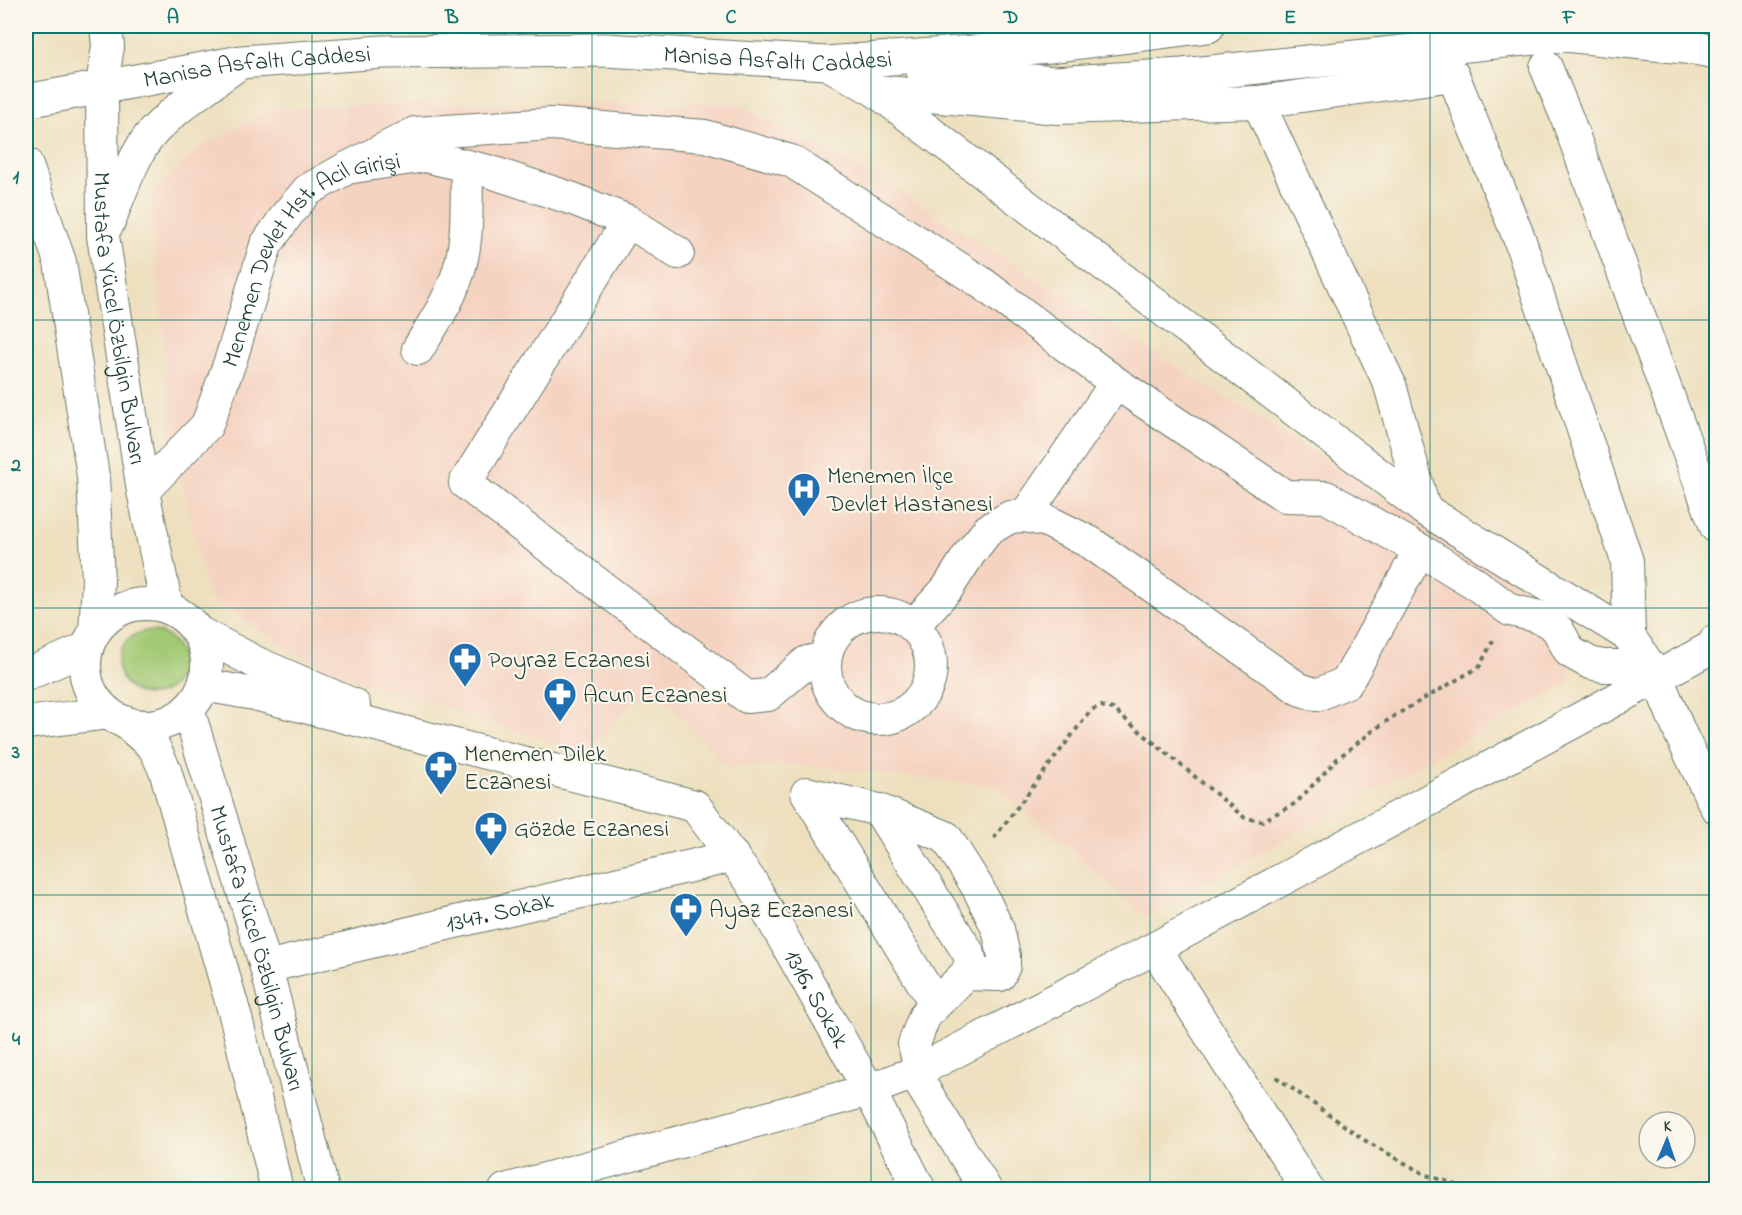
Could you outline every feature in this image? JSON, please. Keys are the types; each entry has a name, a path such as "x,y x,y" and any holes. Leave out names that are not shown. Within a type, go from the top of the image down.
{"highway":[{"name":"Manisa Asfaltı Caddesi","path":"26,100 241,62 383,52 605,50 826,63 1051,46 1208,26"},
{"path":"826,63 1054,83 1182,75 1564,34 1716,52"}],"street":[{"name":"Mustafa Yücel Özbilgin Bulvarı","path":"106,26 108,46 102,86 103,236 143,492 167,607"},
{"path":"103,236 135,160 152,133 187,102 241,62"},
{"path":"826,63 876,91 1424,509 1629,636 1657,677 1680,733 1716,807"},
{"path":"1546,67 1567,118 1716,527"},
{"path":"876,91 1058,108 1258,102 1453,75 1519,238 1627,561 1629,636"},
{"path":"1258,102 1390,385 1424,509"},
{"path":"347,168 415,133 552,124 705,136 791,161 979,281 1116,383 1285,496 1326,497 1420,549 1473,582 1509,609 1536,616 1551,623 1558,630 1569,652 1590,663 1603,666 1628,666 1657,677"},
{"name":"Menemen Devlet Hst. Acil Girişi","path":"143,492 207,425 231,359 266,245 308,190 347,168 425,156 488,171 573,199 628,221 678,253"},
{"name":"Mustafa Yücel Özbilgin Bulvarı","path":"26,163 60,262 93,476 98,581 91,639"},
{"path":"418,349 449,295 459,269 464,242 467,166"},
{"path":"628,221 465,483 747,697 768,695 807,662 825,657"},
{"path":"26,234 60,262"},
{"path":"1025,516 1116,383"},
{"path":"913,626 947,589 988,530 1010,518 1025,516 1047,521 1091,543 1299,689 1317,694 1347,682 1420,549"},
{"path":"26,675 91,639 109,616 127,607 147,604 167,607 184,617 198,632 257,663 426,737"},
{"path":"867,613 884,613 899,617 913,626 924,640 930,657 930,676 924,693 912,707 896,716 878,719 860,716 844,706 832,693 825,676 825,657 830,642 839,629 852,619 867,613"},
{"path":"26,723 117,718 142,725 159,724 174,719 196,697 207,658 198,632"},
{"path":"91,639 85,665 87,684 96,700 117,718"},
{"path":"505,1190 869,1090 917,1072 1155,948 1657,677 1712,647 1716,640"},
{"path":"196,697 254,694 426,737"},
{"name":"Mustafa Yücel Özbilgin Bulvarı","path":"196,697 323,1190"},
{"name":"Mustafa Yücel Özbilgin Bulvarı","path":"117,718 153,747 165,770 237,1022 277,1190"},
{"name":"1316. Sokak","path":"426,737 477,752 695,806 752,883 869,1090 920,1190"},
{"path":"935,1003 807,793 879,810 946,837 978,888 998,929 1004,956 1004,966 1000,975 966,974"},
{"path":"879,810 969,954 971,964 966,974 925,1015 914,1044 917,1072 986,1190"},
{"name":"1347. Sokak","path":"266,968 733,856"},
{"path":"1155,948 1308,1190"}],"path":[{"path":"994,838 1091,710 1101,706 1113,709 1245,818 1262,821 1296,803 1338,758 1374,730 1394,716 1479,668 1509,609"},
{"path":"1267,1071 1366,1141 1426,1175 1452,1183 1465,1190"}],"shaded area":[{"name":"Menemen İlçe Devlet Hastanesi","path":"734,103 882,181 1576,618 1568,684 1145,916 996,786 791,764 728,768 664,699 633,702 587,754 316,666 208,597 172,439 151,196 196,149 273,109 391,104"}],"green space":[{"path":"150,631 168,637 176,645 182,663 176,681 168,689 150,695 132,689 124,681 118,663 124,645 132,637"}],"place":[{"name":"Menemen İlçe Devlet Hastanesi","path":"804,518"},
{"name":"Poyraz Eczanesi","path":"465,688"},
{"name":"Acun Eczanesi","path":"560,723"},
{"name":"Menemen Dilek Eczanesi","path":"441,796"},
{"name":"Gözde Eczanesi","path":"491,857"},
{"name":"Ayaz Eczanesi","path":"686,938"}]}
